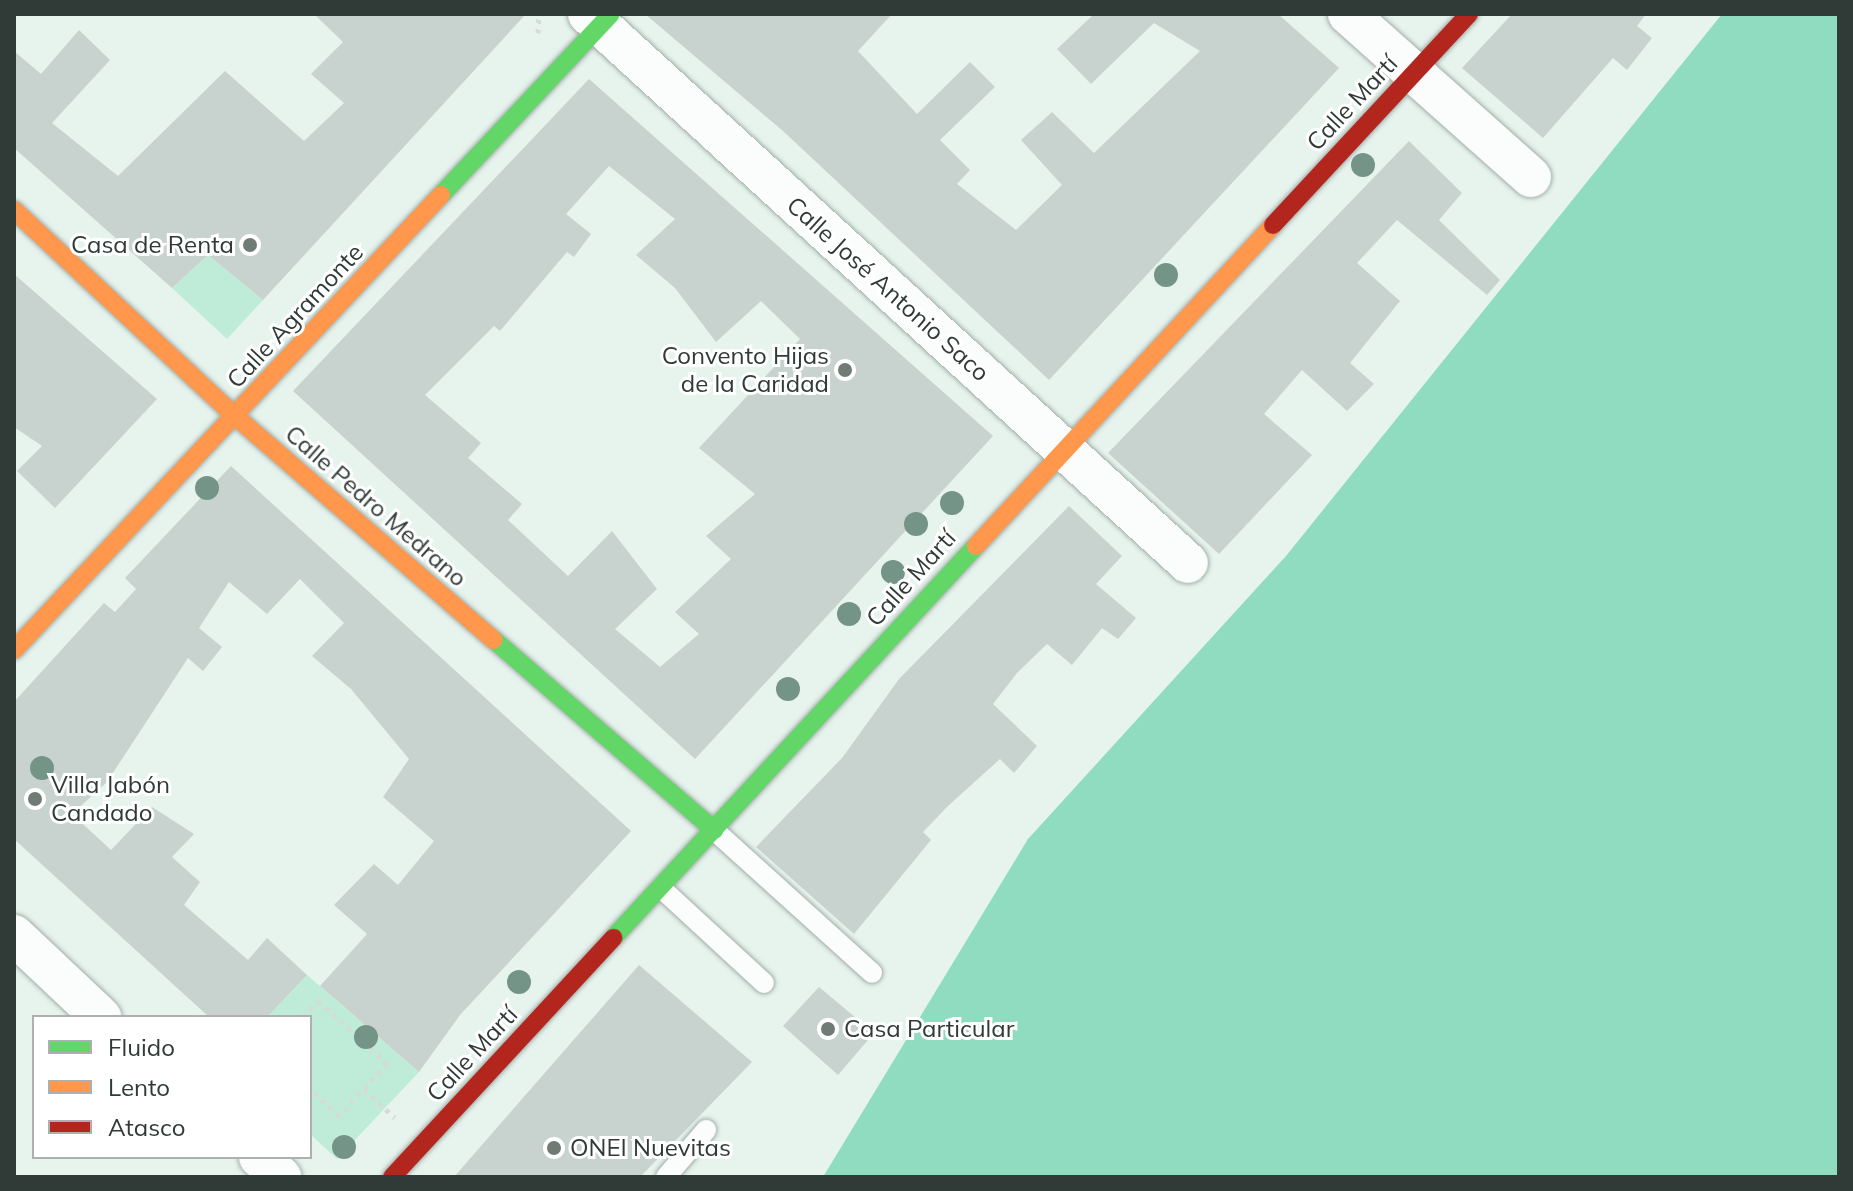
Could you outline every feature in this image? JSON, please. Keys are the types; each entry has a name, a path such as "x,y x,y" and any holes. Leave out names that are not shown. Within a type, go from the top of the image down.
{"main road":[{"name":"Calle Martí","path":"392,1177 661,888 1061,448 1469,14"},
{"name":"Calle Agramonte","path":"14,650 235,416 599,18"},
{"name":"Calle Pedro Medrano","path":"14,210 235,416 714,830"}],"street":[{"path":"1348,14 1531,177"},
{"name":"Calle José Antonio Saco","path":"599,18 1188,563"},
{"path":"14,935 99,1015"},
{"path":"261,1159 281,1177"}],"lane":[{"path":"714,830 872,973"},
{"path":"661,888 764,983"},
{"path":"666,1177 706,1130"}],"path":[{"path":"538,39 539,14"},
{"path":"305,1015 318,1001 387,1063 339,1116 312,1091"}],"shaded area":[{"path":"1722,14 1839,14 1839,1177 823,1177 1028,839 1286,556"},
{"path":"208,255 263,300 227,339 172,288"},
{"path":"307,975 419,1072 337,1159 312,1136 312,1015 269,1015"}],"building":[{"path":"314,14 526,14 263,300 208,255 172,288 14,148 14,51 41,74 79,30 110,60 52,123 118,176 225,71 304,141 344,103 311,74 343,42"},
{"path":"645,14 892,14 858,51 917,114 970,62 995,87 940,140 970,170 957,184 1016,230 1062,185 1021,140 1052,112 1094,153 1200,51 1154,23 1091,84 1057,49 1094,14 1278,14 1339,68 1049,380 783,131"},
{"path":"1512,14 1646,14 1637,26 1652,38 1627,70 1613,58 1543,138 1462,68"},
{"path":"589,79 993,436 695,759 293,391","holes":["609,166 675,219 636,255 675,288 716,342 761,301 800,339 699,448 755,494 706,536 731,559 675,612 699,634 660,667 615,629 657,589 612,531 568,576 508,520 522,504 468,458 481,443 425,395 494,326 500,331 567,252 574,257 591,234 566,214"]},
{"path":"1409,141 1462,193 1439,220 1500,280 1487,295 1397,220 1357,263 1400,301 1350,363 1374,384 1347,411 1302,370 1264,414 1312,455 1219,554 1108,453"},
{"path":"14,274 157,399 55,508 17,471 42,446 14,427"},
{"path":"231,466 631,831 460,1015 419,1072 320,986 367,934 334,905 374,864 398,885 434,841 383,797 409,759 351,689 312,656 344,623 300,579 267,614 229,582 199,628 222,647 203,671 188,658 107,782 72,814 111,850 152,807 194,834 172,857 200,882 184,905 248,960 267,938 307,975 269,1015 207,1015 14,839 14,702 104,603 115,612 136,589 125,578"},
{"path":"1069,506 1122,556 1096,584 1136,618 1118,639 1102,628 1072,665 1047,644 1017,673 993,704 1037,746 1014,773 1000,759 948,806 923,832 931,840 854,934 756,847 842,758 899,679"},
{"path":"639,965 752,1062 640,1177 454,1177"},
{"name":"Casa Particular","path":"819,987 874,1033 838,1075 783,1026"}],"traffic: fast":[{"path":"441,195 611,14"},
{"path":"613,938 976,546"},
{"path":"494,640 714,830"}],"traffic: slow":[{"path":"14,650 441,195"},
{"path":"14,210 235,416 494,640"},
{"path":"976,546 1273,225"}],"traffic: jam":[{"path":"1273,225 1469,14"},
{"path":"392,1177 613,938"}],"place":[{"name":"Casa de Renta","path":"250,245"},
{"name":"Convento Hijas de la Caridad","path":"845,370"},
{"name":"Villa Jabón Candado","path":"35,799"},
{"name":"Casa Particular","path":"828,1029"},
{"name":"ONEI Nuevitas","path":"554,1148"}]}
